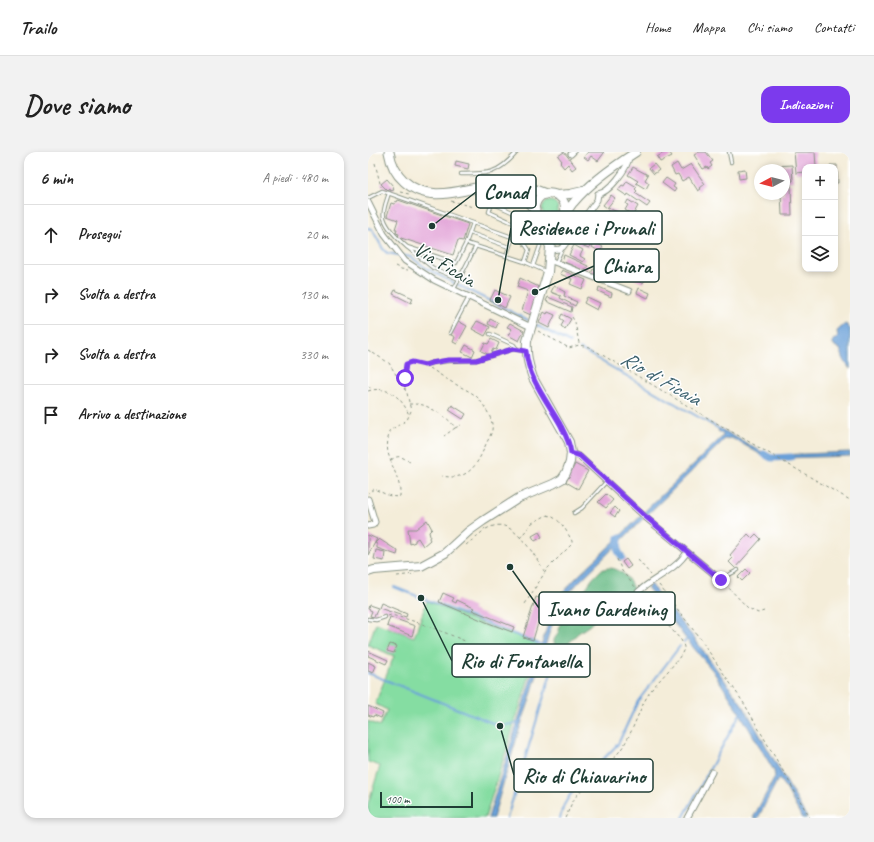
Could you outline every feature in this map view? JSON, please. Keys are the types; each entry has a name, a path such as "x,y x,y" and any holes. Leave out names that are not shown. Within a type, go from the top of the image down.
{"highway":[{"path":"389,152 393,168 398,176 415,190 439,194 493,185 512,184 528,187 546,194"},
{"path":"493,185 509,188 522,194 535,210"}],"main road":[{"path":"550,249 557,223 565,212 586,188 632,154"},
{"path":"557,223 548,224 541,221 537,217 535,210 538,200 546,194 570,194 586,188"},
{"path":"557,195 564,202 565,212"},
{"path":"368,569 421,566 445,553 460,538 482,521 519,498 562,479 566,473 570,462 571,453 568,442 564,432 533,378 526,351 531,327 548,272 553,261 541,221"}],"street":[{"path":"586,188 598,194 603,194 612,185 628,163 632,154"},
{"path":"550,249 560,249 563,247 597,200 598,194"},
{"name":"Via Ficaia","path":"368,202 384,234 405,261 434,280 531,327"},
{"path":"553,261 628,291"},
{"path":"571,453 580,456 606,482 721,580"},
{"path":"368,499 375,522 373,525 368,526"},
{"path":"638,592 679,561 687,552"},
{"path":"687,818 712,772"}],"lane":[{"path":"461,174 480,174 493,171 506,165 517,152"},
{"path":"729,152 731,162"},
{"path":"368,198 382,191 523,241 529,250 525,262"},
{"path":"389,193 385,204 384,217 396,238 433,268 459,279"},
{"path":"531,231 488,212 492,203 512,212 531,231 540,242 533,266"},
{"path":"407,247 456,263 466,243 473,223"},
{"path":"470,233 509,247"},
{"path":"506,256 513,237"},
{"path":"466,243 525,262 548,272"},
{"path":"454,289 476,246"},
{"path":"553,261 563,247"},
{"path":"450,333 469,297"},
{"path":"490,334 514,345 517,349"},
{"path":"425,365 448,360 476,360 513,349 526,351"},
{"path":"574,513 582,508 606,482"},
{"path":"721,580 738,570"},
{"path":"368,619 376,620 385,617"}],"path":[{"path":"375,163 382,191"},
{"path":"572,317 575,322 579,344"},
{"path":"531,327 569,348 579,344 589,347 850,500"},
{"path":"368,350 389,363 405,390 411,411 407,420 390,431 387,443 388,456 399,481 400,496 397,498 392,497 374,490 368,493"},
{"path":"405,390 406,364 412,362 425,365 478,398 492,422 492,430 484,450 474,468 462,477 451,478 442,476"},
{"path":"368,386 372,390"},
{"path":"368,391 375,389 389,390 401,401 409,414"},
{"path":"409,404 423,405 438,413 453,424 455,428"},
{"path":"444,436 461,425"},
{"path":"390,460 396,456 401,456 410,462"},
{"path":"520,538 532,523 547,515 555,517 566,529 572,541 572,544 545,571 525,604"},
{"path":"486,529 495,525 505,526 528,546 545,571"},
{"path":"565,818 580,792 619,751 651,690 684,650 681,640 656,612 639,598 638,592 632,582 622,571 617,559"},
{"path":"638,560 701,640 745,705 810,818"},
{"path":"721,580 748,608 758,613 764,611"},
{"path":"385,617 391,615 419,622 439,629 467,642"}],"green space":[{"path":"547,201 553,201 558,206 556,215 553,217 547,217 542,212 542,206"},
{"path":"613,568 625,575 634,592 629,594 623,601 603,612 590,625 577,634 569,643 558,651 555,650 554,640 559,631 561,617 569,610 574,601 583,592 593,578 601,570"},
{"path":"427,601 488,626 537,642 536,655 485,818 368,818 368,804 380,766 368,762 368,721 380,726 387,710 375,704 394,656 368,645 376,623 414,637"}],"water":[{"path":"845,324 850,329 850,369 844,360 840,349 833,345 833,340 838,338 837,331"},
{"path":"719,428 775,459 763,456 731,438 725,439 647,515 644,512 722,437 723,434 718,431"},
{"path":"850,452 850,456 784,458 779,455"},
{"path":"641,516 644,518 578,583 567,595 559,608 550,630 493,818 488,818 551,614 558,598 575,579"},
{"path":"650,584 694,638 744,707 807,818 802,818 787,790 779,779 758,818 753,818 775,777 774,771 713,671 687,640 647,587"}],"building":[{"path":"564,152 576,167 572,170 568,164 564,168 560,163 562,161 558,156"},
{"path":"588,152 604,153 598,161 591,156 588,160 584,157"},
{"path":"665,152 669,152 672,156 660,162 657,157"},
{"path":"699,152 706,152 713,161 710,163 712,166 708,169 707,167 703,169 694,155"},
{"path":"794,152 815,152 816,164 802,164 802,172 796,173"},
{"path":"456,161 469,164 468,169 455,166"},
{"path":"677,163 681,170 691,164 705,184 700,188 701,189 698,191 689,177 682,181 678,174 675,175 671,167"},
{"path":"654,164 659,170 654,174 649,168"},
{"path":"790,165 792,165 793,181 790,181"},
{"path":"633,167 648,175 645,180 649,183 646,189 636,183 638,181 628,175"},
{"path":"745,169 746,178 739,179 738,170"},
{"path":"666,178 675,184 673,187 676,189 674,192 662,183"},
{"path":"387,179 393,186 394,190 390,191 389,188 387,190 381,184"},
{"path":"627,181 637,187 635,189 637,191 635,193 650,203 647,207 628,194 627,196 618,190 622,185 624,186"},
{"path":"791,184 792,215 782,215 781,200 790,200"},
{"path":"611,195 615,198 607,208 603,205"},
{"path":"398,200 468,224 463,241 458,240 453,255 398,237 399,234 396,233 397,229 395,229 398,220 387,216 391,203 394,204 395,201 397,202"},
{"path":"628,200 638,206 633,215 625,210 628,205 626,204"},
{"path":"609,208 617,212 615,217 622,220 620,225 604,218"},
{"path":"581,236 592,239 589,248 578,244"},
{"path":"595,242 603,247 600,252 592,247"},
{"path":"574,245 583,250 580,256 585,259 583,262 569,255"},
{"path":"564,255 588,266 585,271 562,261"},
{"path":"627,267 647,276 643,283 624,274"},
{"path":"593,269 605,273 603,278 591,274"},
{"path":"562,270 586,280 582,289 570,284 572,279 560,274"},
{"path":"520,278 541,288 531,315 522,311 528,291 517,287"},
{"path":"554,286 565,292 564,296 577,302 575,306 560,298 561,296 551,292"},
{"path":"599,287 612,293 611,297 598,291"},
{"path":"639,288 650,293 648,298 637,293"},
{"path":"395,290 413,298 411,303 393,294"},
{"path":"495,290 510,297 505,308 490,300"},
{"path":"548,297 572,307 571,312 546,301"},
{"path":"587,297 600,303 597,310 584,303"},
{"path":"544,312 555,315 549,328 539,323"},
{"path":"562,314 571,319 565,329 561,326 564,321 560,318"},
{"path":"490,319 498,323 496,328 488,324"},
{"path":"458,321 467,326 457,344 453,342 455,337 451,335"},
{"path":"477,321 490,327 485,336 472,329"},
{"path":"510,323 524,331 519,341 508,335 512,329 507,327"},
{"path":"491,339 499,343 496,350 493,349 490,355 481,351 485,343 488,344"},
{"path":"466,345 475,350 472,357 462,352"},
{"path":"452,405 466,414 463,419 449,410"},
{"path":"575,464 588,471 578,489 566,482"},
{"path":"606,494 613,500 606,508 598,502"},
{"path":"615,507 619,511 615,517 610,513"},
{"path":"427,520 432,529 429,532 430,540 423,546 418,538 415,542 410,544 408,529 416,529"},
{"path":"539,532 542,537 535,541 532,536"},
{"path":"748,534 752,538 756,534 761,539 735,568 729,562 733,558 730,555"},
{"path":"368,535 377,539 368,555"},
{"path":"379,539 398,551 397,555 377,548 377,544 375,543"},
{"path":"376,550 385,552 384,561 374,559"},
{"path":"626,559 631,566 627,569 622,562"},
{"path":"746,569 750,573 742,581 738,577"},
{"path":"443,593 454,598 452,601 456,603 457,600 474,608 472,610 514,627 512,632 439,602"},
{"path":"536,597 545,600 533,640 523,637"},
{"path":"381,603 407,614 406,617 379,608"},
{"path":"369,605 378,608 374,617 370,616 372,611 368,609"},
{"path":"390,617 415,626 412,636 387,626"},
{"path":"390,644 397,646 394,653 387,651"},
{"path":"368,651 388,660 386,664 368,656"},
{"path":"368,662 376,666 373,673 368,671"},
{"path":"368,706 383,713 381,718 374,715 373,717 368,715"}],"waterway":[{"name":"Rio di Ficaia","path":"368,228 372,229 383,249 387,253 411,257 426,268 446,279 528,320"},
{"name":"Rio di Ficaia","path":"536,325 570,343"},
{"name":"Rio di Ficaia","path":"580,349 721,430"},
{"path":"764,454 771,458 791,457"},
{"path":"619,538 618,551 622,557"},
{"path":"394,587 542,645"},
{"path":"560,818 564,805 570,795 618,744 638,701 680,646"},
{"path":"507,818 557,653"},
{"path":"368,673 500,726 518,723"},
{"path":"683,818 740,714"}],"place":[{"name":"Conad","path":"432,226"},
{"name":"Chiara","path":"535,292"},
{"name":"Residence i Prunali","path":"498,300"},
{"name":"Ivano Gardening","path":"510,567"},
{"name":"Rio di Fontanella","path":"421,598"},
{"name":"Rio di Chiavarino","path":"500,726"}],"route":[{"path":"405,378 406,364 412,362 425,365 448,360 476,360 513,349 526,351 533,378 564,432 571,453 580,456 645,516 721,580"}]}
